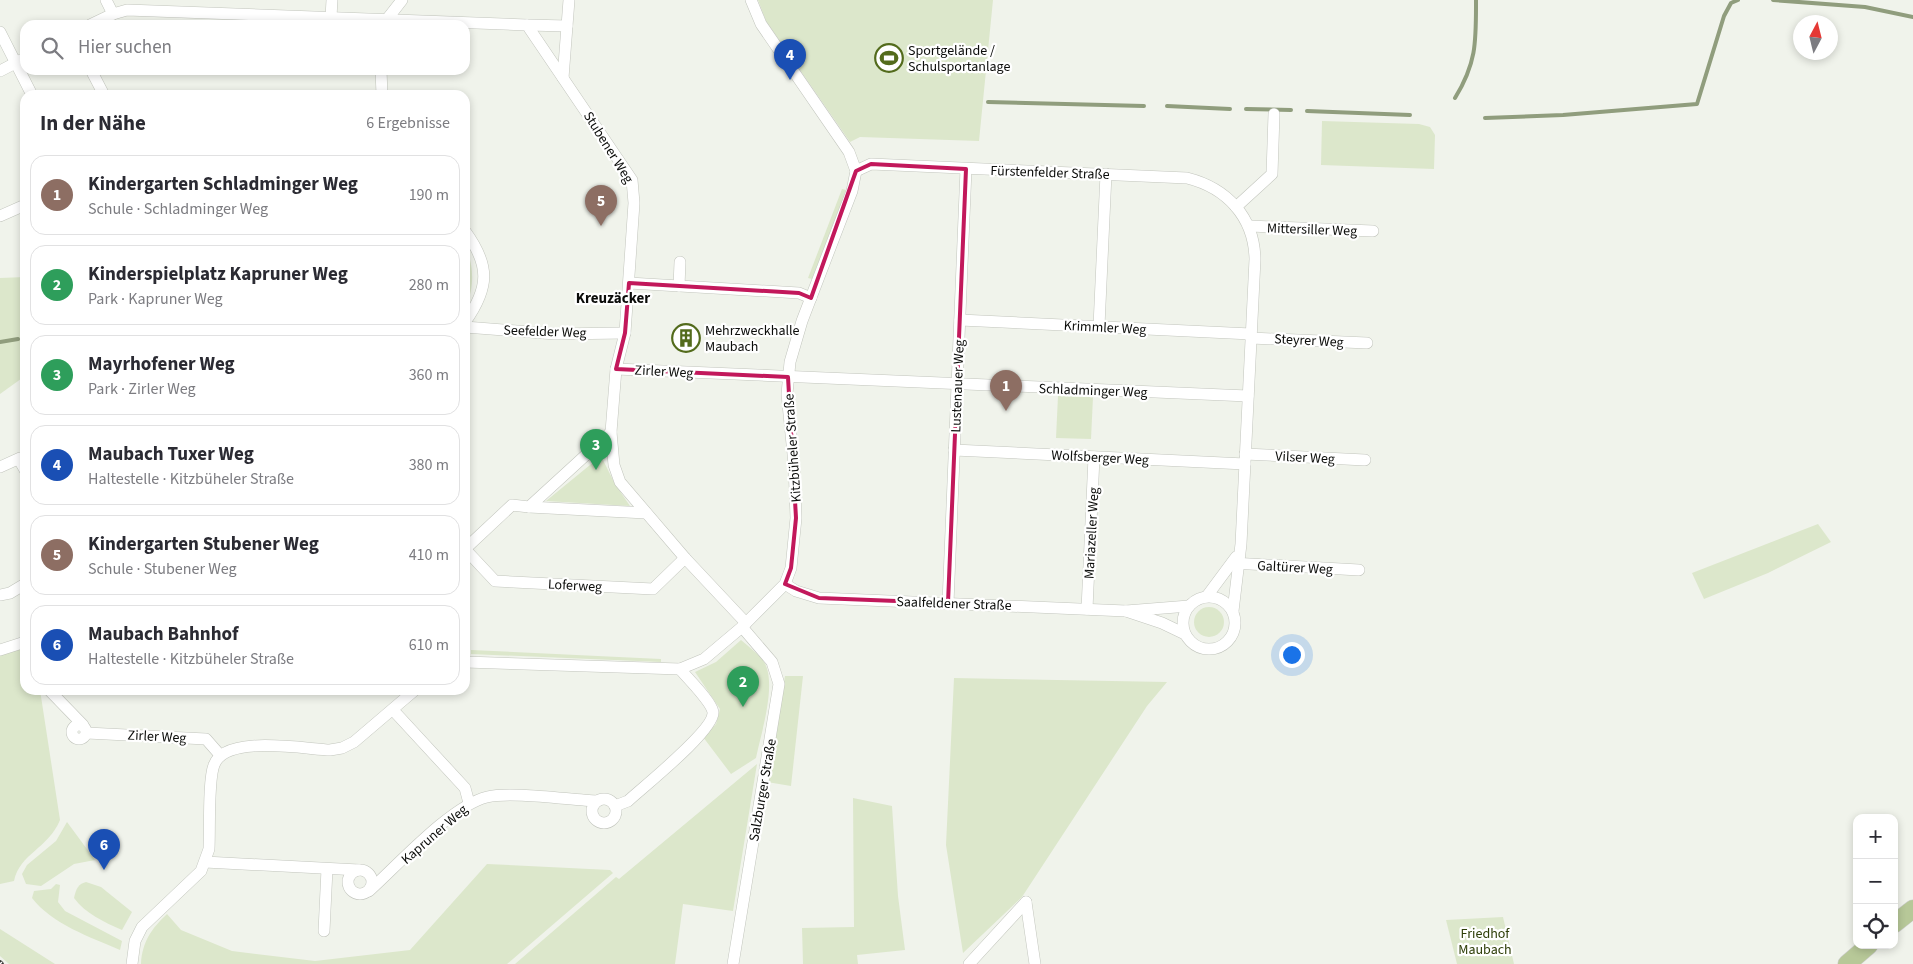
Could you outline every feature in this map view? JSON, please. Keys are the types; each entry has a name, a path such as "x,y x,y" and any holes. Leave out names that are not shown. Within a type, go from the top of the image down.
{"main road":[{"path":"1898,921 1913,909"},
{"path":"1847,964 1864,949"}],"street":[{"path":"106,0 113,14"},
{"path":"215,12 216,0"},
{"path":"331,17 332,0"},
{"path":"389,20 402,0"},
{"path":"563,78 568,0"},
{"path":"751,0 761,24 843,142 856,171"},
{"path":"100,20 127,10 215,12 365,20"},
{"path":"470,24 567,26"},
{"name":"Stubener Weg","path":"527,25 632,180 634,203 625,333 616,369"},
{"path":"0,32 20,61 0,71"},
{"path":"25,75 30,90"},
{"path":"94,75 101,90"},
{"path":"381,75 382,90"},
{"path":"1236,207 1272,174 1274,114"},
{"name":"Fürstenfelder Straße","path":"856,171 871,164 1106,174 1195,180 1216,188 1236,207 1250,226 1255,244 1255,259 1241,544 1235,563 1233,611"},
{"name":"Lustenauer Weg","path":"948,603 966,169"},
{"name":"Kitzbüheler Straße","path":"470,662 680,669 704,659 744,625 785,584 792,568 796,518 788,377 802,321 852,191 856,171"},
{"path":"1099,326 1106,174"},
{"path":"0,216 20,207"},
{"name":"Mittersiller Weg","path":"1250,226 1373,231"},
{"path":"470,238 478,249 484,267 480,295 470,313"},
{"path":"679,286 680,262"},
{"path":"629,283 799,293 811,298"},
{"name":"Krimmler Weg","path":"960,320 1099,326 1251,336"},
{"name":"Seefelder Weg","path":"470,327 556,334 625,333"},
{"name":"Steyrer Weg","path":"1251,336 1367,343"},
{"name":"Zirler Weg","path":"646,513 620,482 614,465 611,432 616,369 788,377"},
{"name":"Schladminger Weg","path":"788,377 1248,396"},
{"path":"529,507 611,432"},
{"name":"Wolfsberger Weg","path":"954,450 1094,456 1245,459"},
{"name":"Mariazeller Weg","path":"1087,609 1094,456"},
{"name":"Vilser Weg","path":"1245,459 1365,460"},
{"path":"0,467 20,463"},
{"path":"470,544 512,505 646,513"},
{"name":"Salzburger Straße","path":"646,513 744,625 772,662 779,684 733,964"},
{"name":"Loferweg","path":"470,554 495,581 654,589 685,558"},
{"name":"Fürstenfelder Straße","path":"1206,596 1235,563"},
{"name":"Galtürer Weg","path":"1235,563 1359,570"},
{"name":"Saalfeldener Straße","path":"785,584 796,591 819,598 1126,612 1188,606"},
{"path":"0,595 10,593 20,587"},
{"path":"1206,596 1223,600 1233,611 1235,618 1233,633 1229,640 1217,648 1202,648 1189,640 1185,634 1183,620 1188,606 1206,596"},
{"name":"Saalfeldener Straße","path":"1126,612 1162,623 1185,634"},
{"path":"0,650 20,644"},
{"path":"615,806 628,800 698,738 713,716 710,705 680,669"},
{"name":"Zirler Weg","path":"54,695 85,729 206,738 220,755"},
{"path":"132,964 135,940 142,927 193,880 205,862 209,849 213,767 220,755 231,749 248,745 330,750 342,748 354,742 410,695"},
{"path":"393,710 465,788 469,803"},
{"name":"Kapruner Weg","path":"369,890 469,803 489,796 504,795 597,802"},
{"path":"606,799 615,806 616,813 613,820 601,823 592,814 593,806 597,802 606,799"},
{"path":"205,862 359,870 366,871 371,876 372,884 369,890 361,894 350,889 349,877 359,870"},
{"path":"324,931 326,869"},
{"path":"969,964 1026,902 1035,964"}],"highlighted area":[{"path":"871,164 966,169 948,603 819,598 785,584 791,568 796,518 788,377 616,369 625,333 629,283 799,293 811,298 856,171"}],"green space":[{"name":"Sportgelände / Schulsportanlage","path":"758,0 993,0 979,141 860,137 850,142 766,21"},
{"path":"1322,121 1419,124 1430,127 1435,135 1434,169 1321,165"},
{"path":"842,189 846,190 812,279 808,278"},
{"path":"470,261 472,268 470,292"},
{"path":"20,277 20,380 0,394 0,278"},
{"path":"1058,396 1093,397 1091,439 1056,438"},
{"path":"601,456 615,484 630,506 546,501"},
{"path":"1818,524 1831,542 1768,573 1704,599 1692,573"},
{"path":"1209,607 1220,611 1224,622 1220,633 1209,637 1198,633 1194,622 1198,611"},
{"path":"741,640 760,656 767,668 769,693 765,721 756,758 731,774 703,737 716,724 720,709 695,672 716,662"},
{"path":"20,649 20,695 41,695 60,820 49,838 22,864 14,881 0,884 0,655"},
{"path":"471,650 661,659 661,662 471,654"},
{"path":"785,676 803,676 791,786 767,782"},
{"path":"954,678 1167,682 1147,706 1022,897 963,953 946,845"},
{"path":"757,764 733,911 683,904 675,964 515,964 616,877 619,879"},
{"path":"853,798 892,806 898,896 905,950 857,955 858,964 803,964 802,928 854,927"},
{"path":"67,822 95,860 74,864 41,886 26,884 22,874 27,865 56,841"},
{"path":"487,864 610,870 613,873 507,964 141,964 143,949 149,936 167,914 181,930 232,951 315,961 410,950"},
{"path":"86,882 101,887 132,912 122,930 90,913 74,898 78,887"},
{"path":"56,884 60,885 58,902 65,911 122,941 120,950 72,929 50,915 32,898 34,891 51,889"},
{"name":"Friedhof Maubach","path":"1503,917 1514,964 1457,964 1446,920"},
{"path":"0,929 55,964 9,964 0,956"}],"waterway":[{"path":"1455,98 1468,73 1474,51 1476,0"},
{"path":"1485,118 1563,115 1697,104 1724,16 1731,3 1738,0"},
{"path":"1773,0 1865,7 1913,17"},
{"path":"988,102 1144,106"},
{"path":"1167,106 1230,109"},
{"path":"1246,109 1291,110"},
{"path":"1307,111 1410,115"},
{"path":"0,342 18,339"}],"place":[{"name":"Sportgelände / Schulsportanlage","path":"889,58"},
{"name":"Maubach Tuxer Weg","path":"790,80"},
{"name":"Kindergarten Stubener Weg","path":"601,226"},
{"name":"Mehrzweckhalle Maubach","path":"686,338"},
{"name":"Kindergarten Schladminger Weg","path":"1006,411"},
{"name":"Mayrhofener Weg","path":"596,470"},
{"name":"Kinderspielplatz Kapruner Weg","path":"743,707"},
{"name":"Maubach Bahnhof","path":"104,870"}],"district":[{"name":"Kreuzäcker","path":"613,298"}]}
